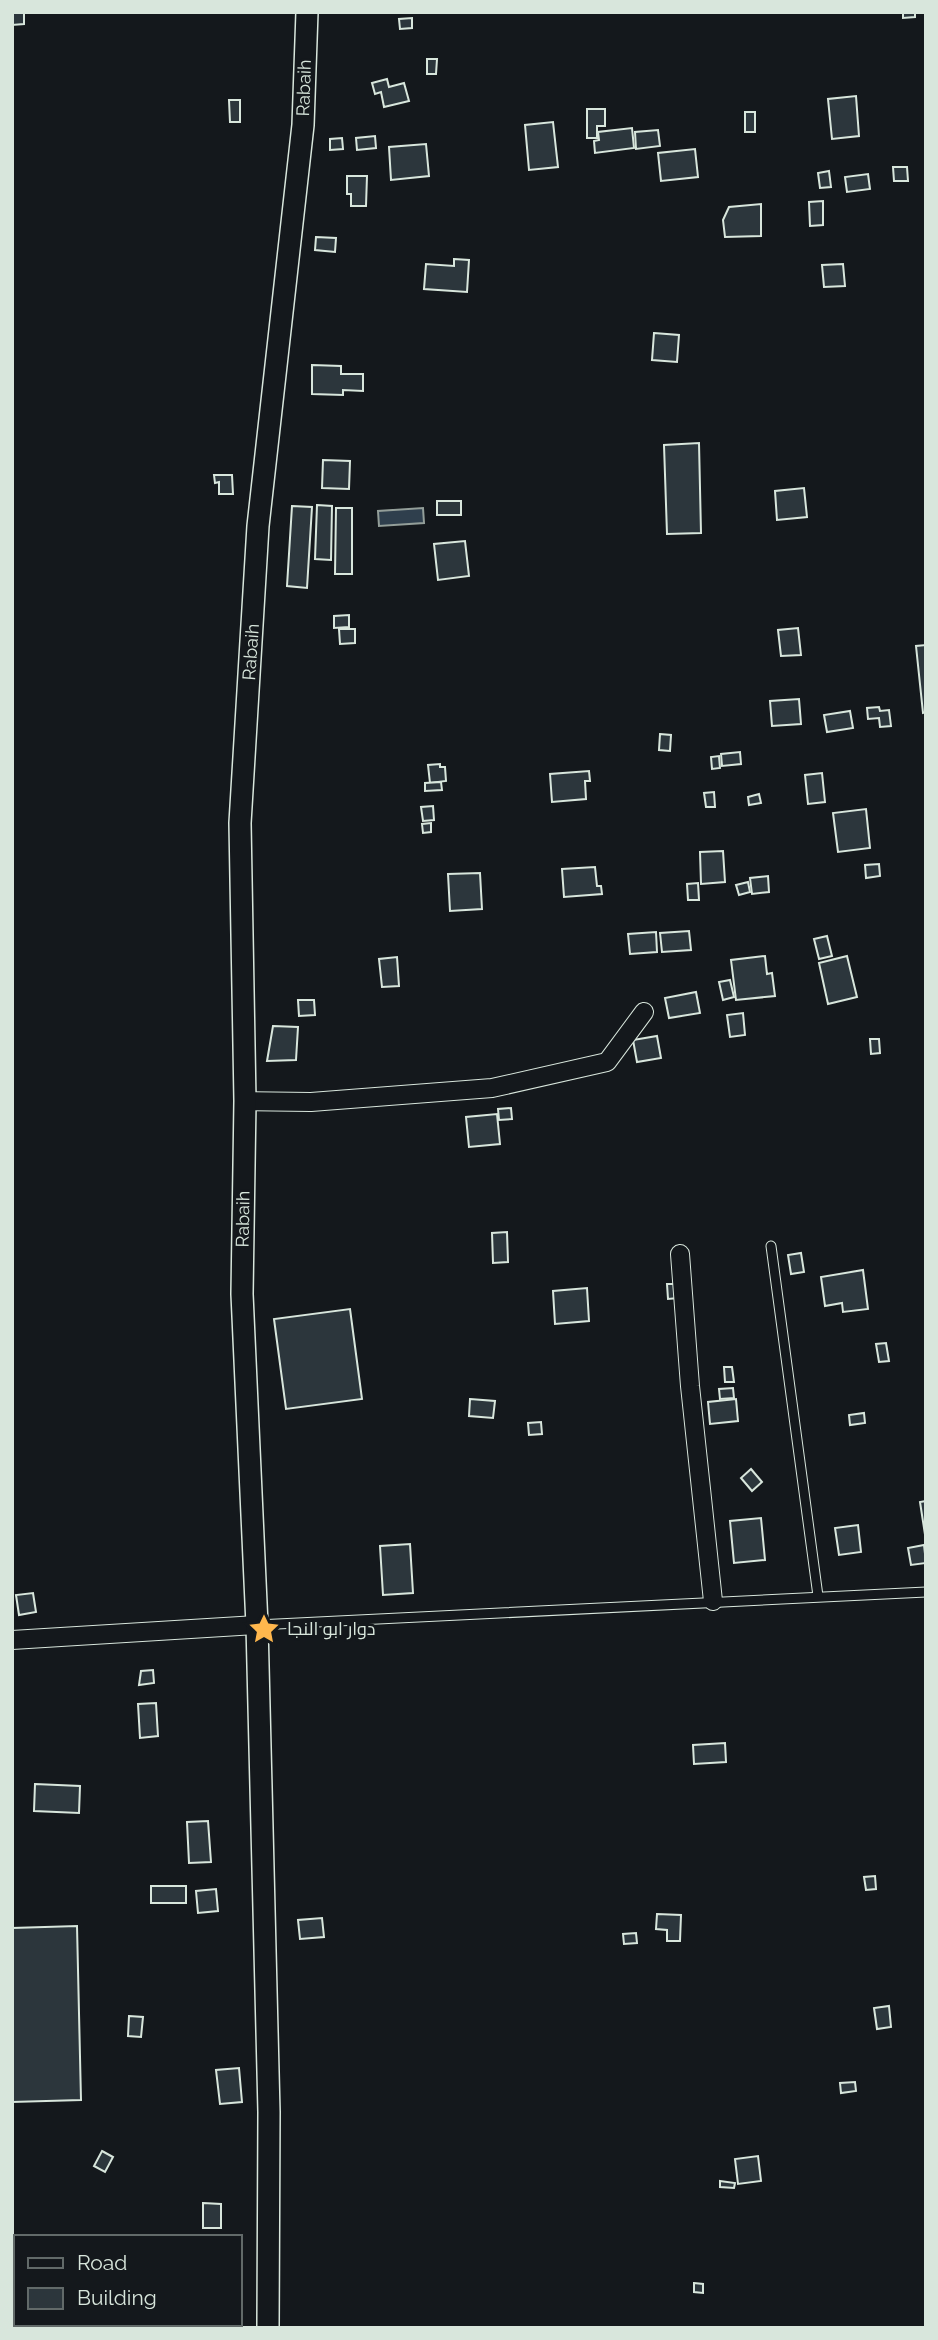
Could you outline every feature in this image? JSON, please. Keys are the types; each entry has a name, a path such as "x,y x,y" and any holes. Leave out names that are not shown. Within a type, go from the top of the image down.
{"street":[{"name":"Rabaih","path":"268,2328 269,2112 257,1625 242,1294 245,1101 240,823 258,526 303,125 307,12"},
{"path":"245,1101 311,1102 505,1086 607,1062 644,1012"},
{"path":"680,1254 690,1386 713,1601"},
{"path":"12,1640 257,1625"}],"lane":[{"path":"771,1246 818,1596"},
{"path":"257,1625 926,1592"}],"water":[{"path":"423,508 424,523 379,526 378,511"}],"building":[{"path":"12,12 24,12 24,24 12,25"},
{"path":"903,12 915,12 915,17 903,18"},
{"path":"412,18 412,28 400,29 399,19"},
{"path":"427,59 437,59 436,74 427,74"},
{"path":"387,79 389,87 404,83 409,101 384,107 381,92 375,94 372,83"},
{"path":"856,96 859,136 832,139 828,99"},
{"path":"229,100 240,100 240,122 230,122"},
{"path":"587,109 605,109 605,126 597,126 597,138 587,138"},
{"path":"745,112 755,112 755,132 745,132"},
{"path":"553,122 558,167 529,170 525,125"},
{"path":"632,128 634,148 595,153 594,141 599,140 598,132"},
{"path":"658,130 660,146 636,149 635,132"},
{"path":"375,136 376,148 357,150 356,138"},
{"path":"342,138 343,149 330,150 330,139"},
{"path":"426,144 429,176 391,180 389,147"},
{"path":"695,149 698,177 661,181 658,153"},
{"path":"893,167 907,167 908,181 894,181"},
{"path":"829,171 831,187 820,188 818,173"},
{"path":"868,174 870,189 847,192 845,177"},
{"path":"347,176 367,176 366,206 351,206 351,194 347,194"},
{"path":"823,201 823,225 810,226 809,202"},
{"path":"761,204 761,236 725,237 723,220 729,207"},
{"path":"316,237 336,238 335,252 315,250"},
{"path":"454,259 469,260 467,292 424,289 426,264 454,266"},
{"path":"843,264 845,286 824,287 822,265"},
{"path":"654,333 679,335 677,362 652,360"},
{"path":"312,365 341,366 341,374 363,374 363,391 343,390 343,395 312,394"},
{"path":"699,443 701,533 667,534 664,445"},
{"path":"323,460 350,461 349,489 322,488"},
{"path":"214,475 232,475 233,494 219,494 219,482 215,483"},
{"path":"804,488 807,517 777,520 775,491"},
{"path":"437,501 461,501 461,515 437,515"},
{"path":"317,505 332,506 331,560 315,559"},
{"path":"292,506 312,507 307,588 287,586"},
{"path":"336,508 352,508 352,574 335,574"},
{"path":"465,541 469,576 438,580 434,544"},
{"path":"349,615 349,627 334,628 334,616"},
{"path":"798,628 801,655 781,656 778,630"},
{"path":"339,629 355,629 355,643 340,644"},
{"path":"926,645 926,712 923,713 916,646"},
{"path":"799,699 801,724 772,726 770,701"},
{"path":"879,707 880,711 889,710 891,726 880,727 879,718 868,719 867,708"},
{"path":"850,711 853,728 827,732 824,715"},
{"path":"660,734 671,735 670,751 659,750"},
{"path":"740,752 741,764 722,766 721,754"},
{"path":"719,756 720,768 712,769 711,757"},
{"path":"440,764 440,767 445,767 446,781 430,783 428,765"},
{"path":"589,771 590,781 585,781 586,799 552,802 550,774"},
{"path":"822,773 825,802 808,804 805,775"},
{"path":"441,782 442,790 425,791 425,783"},
{"path":"714,792 715,807 706,807 704,793"},
{"path":"759,794 761,803 749,805 748,797"},
{"path":"433,806 434,820 423,821 421,807"},
{"path":"866,809 870,848 838,852 833,813"},
{"path":"431,823 431,832 423,833 422,824"},
{"path":"723,851 725,882 701,884 700,852"},
{"path":"879,864 880,876 866,878 865,865"},
{"path":"595,867 597,886 601,886 602,894 564,897 562,869"},
{"path":"480,873 482,909 450,911 448,874"},
{"path":"768,876 769,892 752,894 750,878"},
{"path":"748,882 750,892 739,895 736,885"},
{"path":"698,883 699,900 688,900 687,884"},
{"path":"689,931 691,950 662,952 660,933"},
{"path":"656,932 657,952 630,954 628,934"},
{"path":"827,936 832,956 819,959 814,939"},
{"path":"765,956 767,974 772,973 775,996 736,1000 731,960"},
{"path":"847,956 857,997 828,1004 819,963"},
{"path":"397,957 399,986 382,987 379,959"},
{"path":"730,980 734,997 723,1000 719,982"},
{"path":"696,992 700,1013 669,1018 665,998"},
{"path":"298,1000 314,1000 315,1015 299,1016"},
{"path":"743,1013 745,1035 730,1037 727,1015"},
{"path":"273,1026 298,1027 296,1060 267,1061"},
{"path":"657,1036 661,1058 637,1062 633,1040"},
{"path":"870,1039 879,1039 880,1053 871,1054"},
{"path":"511,1108 512,1119 499,1120 498,1109"},
{"path":"497,1114 500,1144 469,1147 466,1117"},
{"path":"507,1232 508,1262 493,1263 492,1233"},
{"path":"801,1253 804,1272 791,1274 788,1255"},
{"path":"863,1270 868,1309 843,1312 842,1303 825,1306 821,1277"},
{"path":"667,1284 677,1284 678,1298 668,1299"},
{"path":"587,1288 589,1321 555,1324 553,1291"},
{"path":"350,1309 362,1399 286,1409 274,1319"},
{"path":"886,1343 889,1361 879,1362 876,1344"},
{"path":"724,1367 732,1367 734,1382 725,1382"},
{"path":"733,1388 734,1398 720,1399 719,1389"},
{"path":"470,1399 495,1401 493,1418 469,1416"},
{"path":"736,1399 738,1421 710,1424 708,1402"},
{"path":"864,1413 865,1423 850,1425 849,1415"},
{"path":"541,1422 542,1434 529,1435 528,1423"},
{"path":"751,1469 762,1482 752,1491 741,1478"},
{"path":"926,1501 926,1541 920,1502"},
{"path":"761,1518 765,1560 734,1563 730,1521"},
{"path":"858,1525 861,1552 839,1555 835,1528"},
{"path":"410,1544 413,1593 383,1595 380,1546"},
{"path":"924,1545 926,1563 911,1565 908,1548"},
{"path":"33,1593 36,1612 19,1615 16,1595"},
{"path":"153,1670 154,1683 139,1685 141,1671"},
{"path":"156,1703 158,1736 140,1738 138,1704"},
{"path":"725,1743 726,1762 694,1764 693,1745"},
{"path":"35,1784 80,1786 79,1813 34,1811"},
{"path":"208,1821 211,1862 189,1863 187,1822"},
{"path":"875,1876 876,1889 866,1890 864,1877"},
{"path":"151,1886 186,1886 186,1903 151,1903"},
{"path":"216,1889 218,1911 198,1913 196,1891"},
{"path":"657,1914 681,1915 680,1941 667,1941 667,1930 656,1929"},
{"path":"322,1918 324,1937 300,1939 298,1920"},
{"path":"77,1926 81,2100 12,2102 12,1928"},
{"path":"636,1933 637,1943 624,1944 623,1934"},
{"path":"889,2006 891,2027 877,2029 874,2008"},
{"path":"129,2016 143,2017 141,2037 128,2036"},
{"path":"239,2068 242,2102 220,2104 216,2070"},
{"path":"855,2082 856,2091 841,2093 840,2083"},
{"path":"102,2151 113,2157 105,2172 94,2166"},
{"path":"758,2156 761,2181 738,2184 735,2159"},
{"path":"720,2181 735,2183 734,2188 720,2187"},
{"path":"203,2203 221,2204 221,2228 203,2228"},
{"path":"694,2283 703,2284 703,2293 694,2292"},
{"path":"118,2326 162,2326 162,2328"},
{"path":"198,2326 218,2326 218,2328"}],"place":[{"name":"دوار ابو النجا","path":"264,1629"}]}
